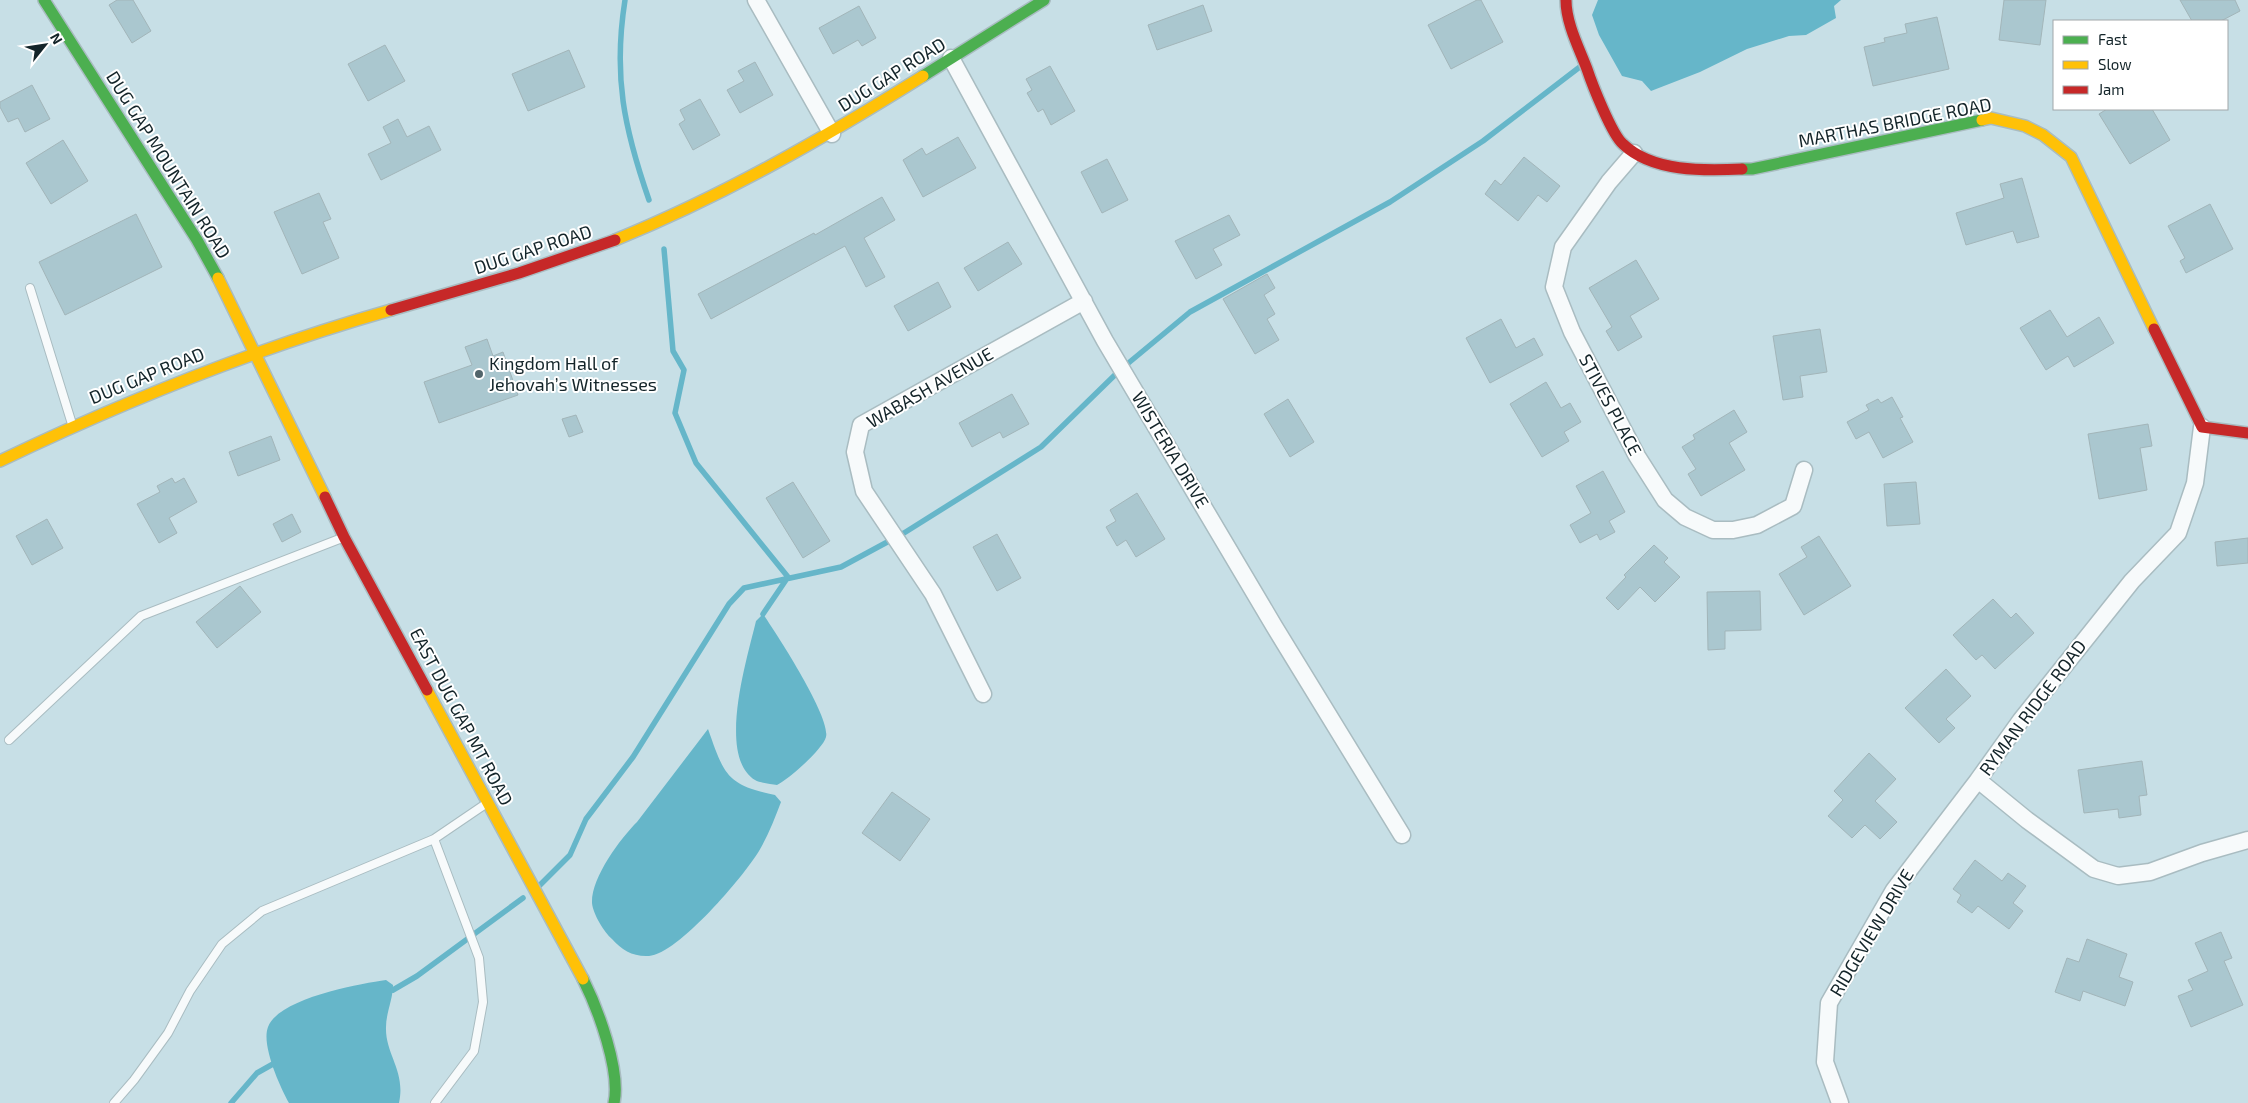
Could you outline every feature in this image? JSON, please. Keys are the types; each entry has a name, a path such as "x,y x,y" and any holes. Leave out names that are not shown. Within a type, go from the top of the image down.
{"street":[{"name":"DUG GAP MOUNTAIN ROAD","path":"44,0 197,240 257,353"},
{"path":"756,0 832,134"},
{"name":"DUG GAP ROAD","path":"0,462 73,426 220,365 297,338 482,286 577,255 650,226 710,198 832,134 1044,0"},
{"name":"MARTHAS BRIDGE ROAD","path":"1566,0 1566,8 1575,38 1594,89 1620,143 1641,158 1697,171 1752,169 1991,118 2015,121 2039,131 2071,157 2202,427"},
{"name":"WISTERIA DRIVE","path":"951,58 1105,341 1259,601 1402,835"},
{"name":"STIVES PLACE","path":"1634,153 1609,182 1563,246 1554,288 1572,332 1637,456 1665,500 1685,517 1713,530 1733,530 1757,525 1793,506 1804,470"},
{"name":"WABASH AVENUE","path":"983,694 933,594 864,491 855,452 861,425 1084,301"},
{"name":"EAST DUG GAP MT ROAD","path":"257,353 344,538 487,803 563,939 594,1000 607,1043 617,1089 614,1103"},
{"path":"2202,427 2248,433"},
{"name":"RYMAN RIDGE ROAD","path":"2202,427 2194,483 2178,533 2132,581 2022,720 1978,780 2027,820 2094,869 2118,876 2150,872 2202,853 2248,840"},
{"name":"RIDGEVIEW DRIVE","path":"1840,1103 1825,1062 1829,1003 1894,890 1978,780"}],"lane":[{"path":"30,288 73,426"},
{"path":"9,740 141,616 344,538"},
{"path":"114,1103 134,1080 168,1033 190,992 222,944 262,910 434,839 487,803"},
{"path":"434,839 479,958 482,1002 474,1051 435,1103"}],"water":[{"path":"1598,0 1841,0 1834,6 1836,18 1806,35 1789,36 1747,49 1700,72 1651,91 1642,81 1622,76 1599,35 1592,15"},
{"path":"763,614 812,694 825,727 826,737 812,756 777,785 755,780 744,768 738,750 736,728 738,705 747,657 756,621"},
{"path":"708,729 723,767 736,782 746,787 775,795 781,802 759,851 740,878 709,912 693,928 661,952 649,956 633,954 616,943 606,932 597,917 592,903 596,882 623,838"},
{"path":"386,980 393,985 386,1027 389,1046 400,1081 399,1103 289,1103 277,1077 267,1044 268,1027 275,1017 303,1000 321,994"}],"building":[{"path":"117,0 133,0 151,31 132,43 109,5"},
{"path":"1477,0 1481,0 1503,42 1451,69 1428,25"},
{"path":"2004,0 2046,0 2040,45 1999,40"},
{"path":"2180,0 2235,0 2240,11 2223,20 2191,20"},
{"path":"1203,5 1212,31 1157,50 1148,25"},
{"path":"859,6 876,38 862,46 858,40 833,54 819,28"},
{"path":"1937,17 1949,69 1873,86 1864,47 1885,42 1884,38 1907,33 1905,24"},
{"path":"385,45 405,81 368,101 348,64"},
{"path":"569,50 585,87 528,111 512,74"},
{"path":"755,62 773,95 740,113 727,90 744,81 738,71"},
{"path":"1050,66 1075,111 1051,125 1043,109 1038,112 1027,93 1032,90 1026,79"},
{"path":"32,85 50,119 25,132 18,118 8,122 0,107 0,102"},
{"path":"700,99 720,135 693,150 679,124 685,120 680,110"},
{"path":"2105,110 2153,110 2170,140 2130,164 2099,114"},
{"path":"398,119 407,137 429,126 441,150 381,180 368,154 391,143 383,127"},
{"path":"958,137 976,168 923,197 903,160 922,148 926,155"},
{"path":"63,140 88,181 51,204 26,163"},
{"path":"1524,157 1560,186 1547,202 1538,195 1518,221 1485,194 1495,180 1501,185"},
{"path":"1107,159 1128,200 1102,213 1081,172"},
{"path":"2022,178 2039,237 2017,243 2013,231 1966,245 1956,213 2004,198 2000,184"},
{"path":"319,193 331,219 323,222 339,258 302,274 274,212"},
{"path":"882,197 895,220 864,238 885,277 866,287 845,246 711,319 698,294 814,233 815,235"},
{"path":"2210,204 2233,249 2186,273 2180,261 2185,258 2168,226"},
{"path":"136,214 162,267 65,315 39,262"},
{"path":"1229,215 1240,235 1213,249 1222,265 1196,279 1175,241"},
{"path":"1008,242 1022,264 978,291 964,268"},
{"path":"1636,260 1659,299 1630,316 1642,337 1618,351 1606,331 1612,327 1589,288"},
{"path":"1267,274 1275,288 1264,295 1275,314 1267,319 1279,340 1255,354 1223,299"},
{"path":"938,282 951,307 908,331 894,306"},
{"path":"2050,310 2067,337 2099,317 2114,343 2074,367 2068,356 2046,370 2020,328"},
{"path":"1501,319 1516,348 1534,338 1543,355 1490,383 1466,338"},
{"path":"1820,329 1827,372 1800,376 1803,397 1783,400 1773,336"},
{"name":"Kingdom Hall of Jehovah’s Witnesses","path":"487,339 493,356 503,352 518,395 439,423 424,382 472,365 465,347"},
{"path":"1546,382 1561,408 1570,403 1581,422 1564,432 1569,441 1542,457 1510,404"},
{"path":"1012,394 1029,424 1003,438 1000,432 972,447 959,423"},
{"path":"1892,397 1903,417 1900,418 1913,442 1883,458 1869,432 1856,439 1847,422 1869,410 1866,405 1878,399 1881,403"},
{"path":"1288,399 1314,442 1290,457 1264,414"},
{"path":"1734,410 1747,432 1729,443 1745,470 1701,496 1688,474 1696,469 1682,447 1695,439 1693,435"},
{"path":"576,415 583,432 569,437 562,419"},
{"path":"2148,424 2152,446 2140,448 2147,490 2099,499 2088,434"},
{"path":"271,436 280,460 238,476 229,452"},
{"path":"1603,471 1625,512 1609,521 1615,532 1600,540 1597,534 1580,543 1570,525 1591,513 1576,486"},
{"path":"172,478 175,483 184,478 197,502 169,518 177,533 159,543 137,504 160,492 157,486"},
{"path":"793,482 830,541 803,558 766,498"},
{"path":"1916,482 1920,524 1887,526 1884,484"},
{"path":"1137,493 1165,539 1136,557 1126,540 1117,546 1106,527 1116,521 1110,510"},
{"path":"292,514 301,532 282,542 273,524"},
{"path":"47,519 63,548 32,565 16,536"},
{"path":"997,534 1021,578 997,591 973,547"},
{"path":"1819,536 1851,586 1804,615 1779,574 1807,557 1801,547"},
{"path":"2248,538 2248,563 2217,566 2215,542"},
{"path":"1654,545 1668,558 1664,562 1680,577 1655,602 1640,587 1618,610 1606,598 1626,577 1624,575"},
{"path":"240,586 261,612 217,648 196,622"},
{"path":"1760,591 1761,630 1725,631 1725,649 1708,650 1707,592"},
{"path":"1993,599 2011,618 2016,613 2034,633 1995,669 1982,655 1976,660 1953,635"},
{"path":"1946,669 1971,696 1946,719 1955,728 1939,743 1905,708"},
{"path":"1869,753 1896,779 1875,801 1897,822 1880,839 1865,825 1852,838 1828,816 1843,800 1834,791"},
{"path":"2142,761 2147,795 2139,796 2141,815 2119,818 2118,809 2084,813 2078,770"},
{"path":"892,792 930,819 900,861 862,833"},
{"path":"1975,860 2002,881 2008,873 2026,886 2013,903 2023,911 2009,929 1978,906 1972,913 1957,902 1961,895 1953,889"},
{"path":"2221,932 2232,958 2224,961 2243,1005 2191,1027 2178,996 2193,990 2188,980 2208,971 2195,943"},
{"path":"2087,939 2127,954 2119,977 2133,982 2125,1006 2083,991 2080,1001 2055,992 2067,958 2079,962"}],"waterway":[{"path":"625,0 620,53 623,102 633,149 649,200"},
{"path":"539,886 570,855 586,819 633,757 729,604 744,588 841,567 904,533 1041,447 1120,370 1190,312 1390,202 1483,141 1581,66"},
{"path":"664,249 673,351 684,370 675,413 696,463 788,577"},
{"path":"763,614 788,577"},
{"path":"393,990 417,976 523,898"},
{"path":"231,1103 257,1073 273,1064"}],"traffic: fast":[{"path":"44,0 197,240 218,278"},
{"path":"923,76 1044,0"},
{"path":"1742,169 1752,169 1982,120"},
{"path":"583,979 607,1040 614,1074 614,1103"}],"traffic: slow":[{"path":"615,240 695,205 772,165 811,144 923,76"},
{"path":"1982,120 1991,118 2025,126 2043,135 2071,157 2154,329"},
{"path":"218,278 325,497"},
{"path":"0,461 48,438 192,377 290,341 391,310"},
{"path":"427,690 583,979"}],"traffic: jam":[{"path":"1566,0 1568,18 1593,86 1613,131 1623,144 1648,160 1663,165 1711,170 1742,169"},
{"path":"391,310 519,273 615,240"},
{"path":"2154,329 2202,427 2248,433"},
{"path":"325,497 344,537 427,690"}],"place":[{"name":"Kingdom Hall of Jehovah’s Witnesses","path":"479,374"}]}
